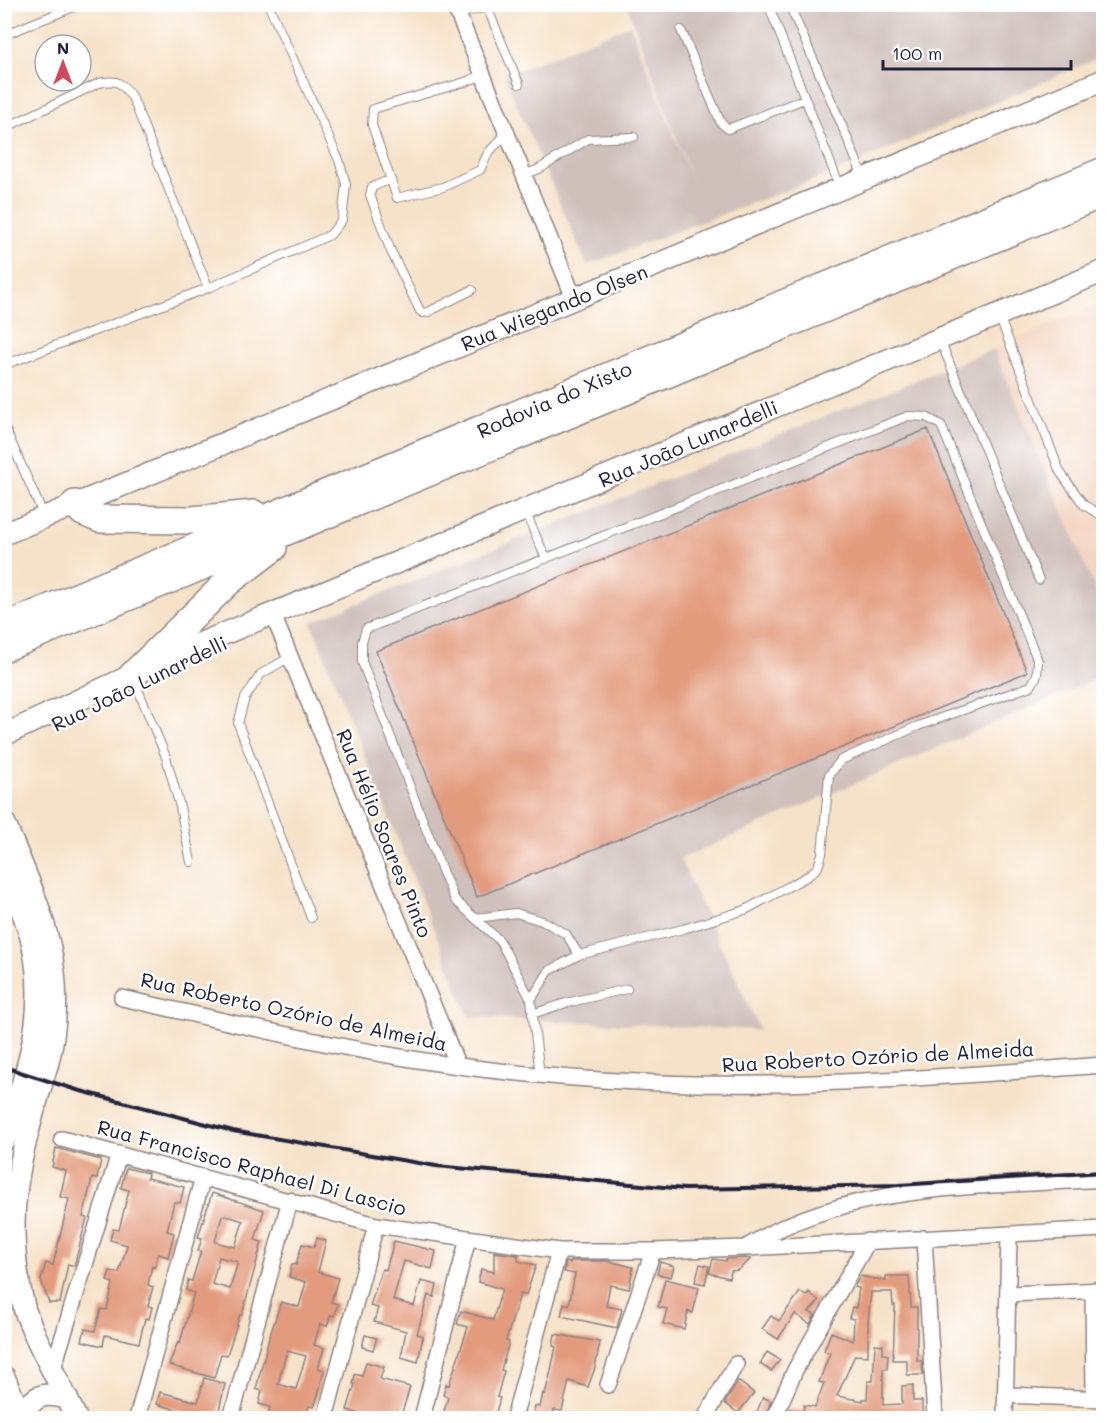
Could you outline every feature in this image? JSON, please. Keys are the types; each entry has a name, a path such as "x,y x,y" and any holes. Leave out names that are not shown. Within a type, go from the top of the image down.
{"highway":[{"name":"Rodovia do Xisto","path":"4,648 310,511 1104,171"},
{"name":"Rodovia do Xisto","path":"4,627 310,511 1104,193"},
{"path":"75,504 90,516 100,519 192,520 310,511"},
{"path":"134,682 239,573 310,511"}],"main road":[{"name":"Rua Wiegando Olsen","path":"4,534 1104,80"},
{"name":"Rua João Lunardelli","path":"4,750 134,682 192,647 1104,271"},
{"name":"Rua João Lunardelli","path":"4,735 134,682"},
{"path":"4,822 45,925 54,966 57,1004 52,1045 16,1166 10,1213 13,1264 26,1311 52,1372 76,1419"},
{"path":"4,869 31,935 39,992 38,1021 30,1058 4,1140"},
{"path":"4,1377 22,1417"},
{"path":"22,1417 30,1403 38,1396 52,1395 67,1398"}],"street":[{"path":"456,9 574,298"},
{"name":"Rua Hélio Soares Pinto","path":"273,615 458,1066"},
{"name":"Rua Roberto Ozório de Almeida","path":"122,998 341,1047 458,1066 635,1082 773,1085 1104,1065"},
{"name":"Rua Francisco Raphael Di Lascio","path":"62,1139 290,1200 376,1226 559,1251 745,1248 811,1214 868,1201 926,1191 1104,1179"},
{"path":"52,1372 119,1154"},
{"path":"137,1419 203,1177"},
{"path":"231,1419 290,1200"},
{"path":"325,1419 376,1226"},
{"path":"745,1248 1104,1229"},
{"path":"1005,1419 1009,1234"},
{"path":"422,1419 468,1238"},
{"path":"924,1238 934,1419"},
{"path":"774,1419 795,1370 868,1241"},
{"path":"514,1419 559,1251"},
{"path":"608,1384 653,1251"},
{"path":"1006,1395 1099,1399 1098,1290 1008,1294"},
{"path":"706,1418 736,1364"}],"lane":[{"path":"4,35 81,4"},
{"path":"4,365 208,288 330,235 342,220 346,184 339,160 268,4"},
{"path":"768,4 840,189"},
{"path":"789,4 864,179"},
{"path":"456,9 487,7 519,84"},
{"path":"681,30 721,123 728,129 804,99"},
{"path":"483,75 373,109 372,124 396,198 443,187 480,170 488,153 507,133"},
{"path":"11,125 99,83 113,80 122,84 132,99 208,288"},
{"path":"524,175 539,169 588,139 634,137"},
{"path":"389,180 372,187 370,195 390,249 420,311 428,312 472,290"},
{"path":"998,315 1060,472 1084,505 1104,517"},
{"path":"939,339 1039,580"},
{"path":"531,1000 549,971 579,955 683,929 745,910 808,876 818,867 822,854 829,775 841,760 918,726 1031,686 1037,675 1038,661 940,425 926,417 908,416 366,630 362,642 362,662 455,900 500,941 531,1000 540,1075"},
{"path":"4,426 44,517"},
{"path":"525,511 546,559"},
{"path":"290,657 261,674 245,698 238,723 311,918"},
{"path":"134,682 166,758 180,807 191,862"},
{"path":"476,918 516,913 545,922 566,934 579,955"},
{"path":"532,1014 566,1003 627,989"}],"shaded area":[{"path":"627,5 1103,5 1103,56 838,171 587,265 504,76 630,25 694,185"},
{"path":"1103,302 1103,608 994,349"},
{"path":"994,349 1103,608 1103,676 680,859 760,1030 469,1017 311,622"}],"building":[{"path":"928,429 1027,672 477,897 376,651"},
{"path":"56,1148 101,1160 97,1179 92,1178 83,1217 87,1218 74,1266 68,1264 60,1303 49,1303 41,1280 46,1263 53,1265 69,1199 60,1197 66,1171 52,1167"},
{"path":"126,1168 148,1173 147,1178 184,1187 180,1203 174,1202 167,1231 174,1233 168,1257 158,1254 155,1267 152,1266 148,1285 153,1287 148,1306 152,1307 149,1319 145,1318 139,1343 105,1335 103,1346 82,1341 85,1329 95,1331 101,1309 107,1310 113,1283 107,1281 110,1271 119,1273 127,1245 110,1240 113,1229 119,1230 129,1190 121,1188"},
{"path":"212,1193 264,1210 255,1240 262,1242 242,1315 240,1315 227,1355 221,1354 214,1378 169,1365 178,1342 180,1343 194,1293 186,1290 188,1280 192,1281 201,1251 198,1251 202,1238 198,1237","holes":["222,1216 243,1221 235,1247 215,1242","219,1257 238,1262 230,1289 212,1284"]},
{"path":"317,1238 326,1241 318,1272 338,1278 331,1302 338,1304 334,1316 331,1315 327,1326 320,1324 314,1345 324,1348 318,1368 324,1370 318,1395 314,1407 309,1406 306,1419 267,1419 270,1407 259,1404 262,1391 256,1389 269,1338 281,1302 299,1307 306,1282 289,1277 292,1264 296,1265 302,1244 314,1247","holes":["287,1351 306,1356 296,1389 278,1384"]},
{"path":"394,1241 436,1251 432,1269 404,1261 393,1300 414,1306 421,1281 437,1285 434,1297 428,1295 417,1334 423,1336 418,1362 401,1357 406,1331 374,1322 378,1308 370,1306 382,1269 386,1270"},
{"path":"494,1252 518,1255 518,1261 536,1265 526,1295 520,1294 506,1341 509,1342 501,1370 504,1371 494,1419 442,1419 448,1397 443,1395 446,1384 449,1385 468,1327 457,1324 461,1311 493,1320 502,1289 478,1282 481,1269 494,1272"},
{"path":"713,1259 726,1261 726,1259 751,1259 738,1270 731,1271 729,1278 709,1273"},
{"path":"608,1261 633,1267 629,1289 610,1285 606,1306 622,1309 617,1328 561,1316 564,1303 569,1305 575,1274 564,1272 566,1262"},
{"path":"660,1262 674,1266 671,1277 657,1274"},
{"path":"700,1264 709,1266 705,1284 695,1282"},
{"path":"860,1276 886,1281 886,1276 909,1276 911,1307 917,1307 917,1361 922,1361 923,1375 907,1375 907,1360 893,1360 895,1305 893,1305 892,1292 871,1292 868,1356 855,1355 837,1396 863,1401 867,1399 868,1381 873,1381 875,1344 883,1345 883,1354 888,1355 887,1369 883,1369 883,1405 902,1404 902,1386 913,1385 913,1401 922,1401 922,1419 881,1419 880,1412 859,1412 859,1419 784,1419 789,1409 803,1411 804,1405 815,1407 824,1383 819,1382 830,1353 824,1351 831,1332 853,1341 854,1319 849,1318 852,1307 856,1308 859,1288 854,1287"},
{"path":"665,1279 699,1287 693,1313 688,1311 684,1329 663,1324 667,1309 658,1307"},
{"path":"800,1292 806,1296 809,1292 819,1301 809,1312 815,1315 810,1324 795,1314 778,1339 762,1329 771,1316 779,1321"},
{"path":"555,1334 600,1342 595,1368 588,1387 569,1381 562,1411 554,1410 552,1419 532,1419 535,1406 540,1407 543,1393 545,1394 556,1347 553,1346"},
{"path":"365,1335 377,1338 373,1350 362,1347"},
{"path":"767,1352 780,1360 771,1371 760,1364"},
{"path":"366,1362 384,1367 380,1379 410,1387 400,1419 376,1419 347,1410 355,1384 353,1384 355,1374 362,1376"},
{"path":"204,1378 225,1384 217,1419 206,1419 157,1404 160,1392 198,1402"},
{"path":"738,1381 754,1393 738,1413 725,1403"},
{"path":"763,1397 771,1401 764,1419 754,1419"}],"railway":[{"path":"4,1067 77,1090 233,1131 436,1166 685,1189 899,1185 1104,1172"}]}
